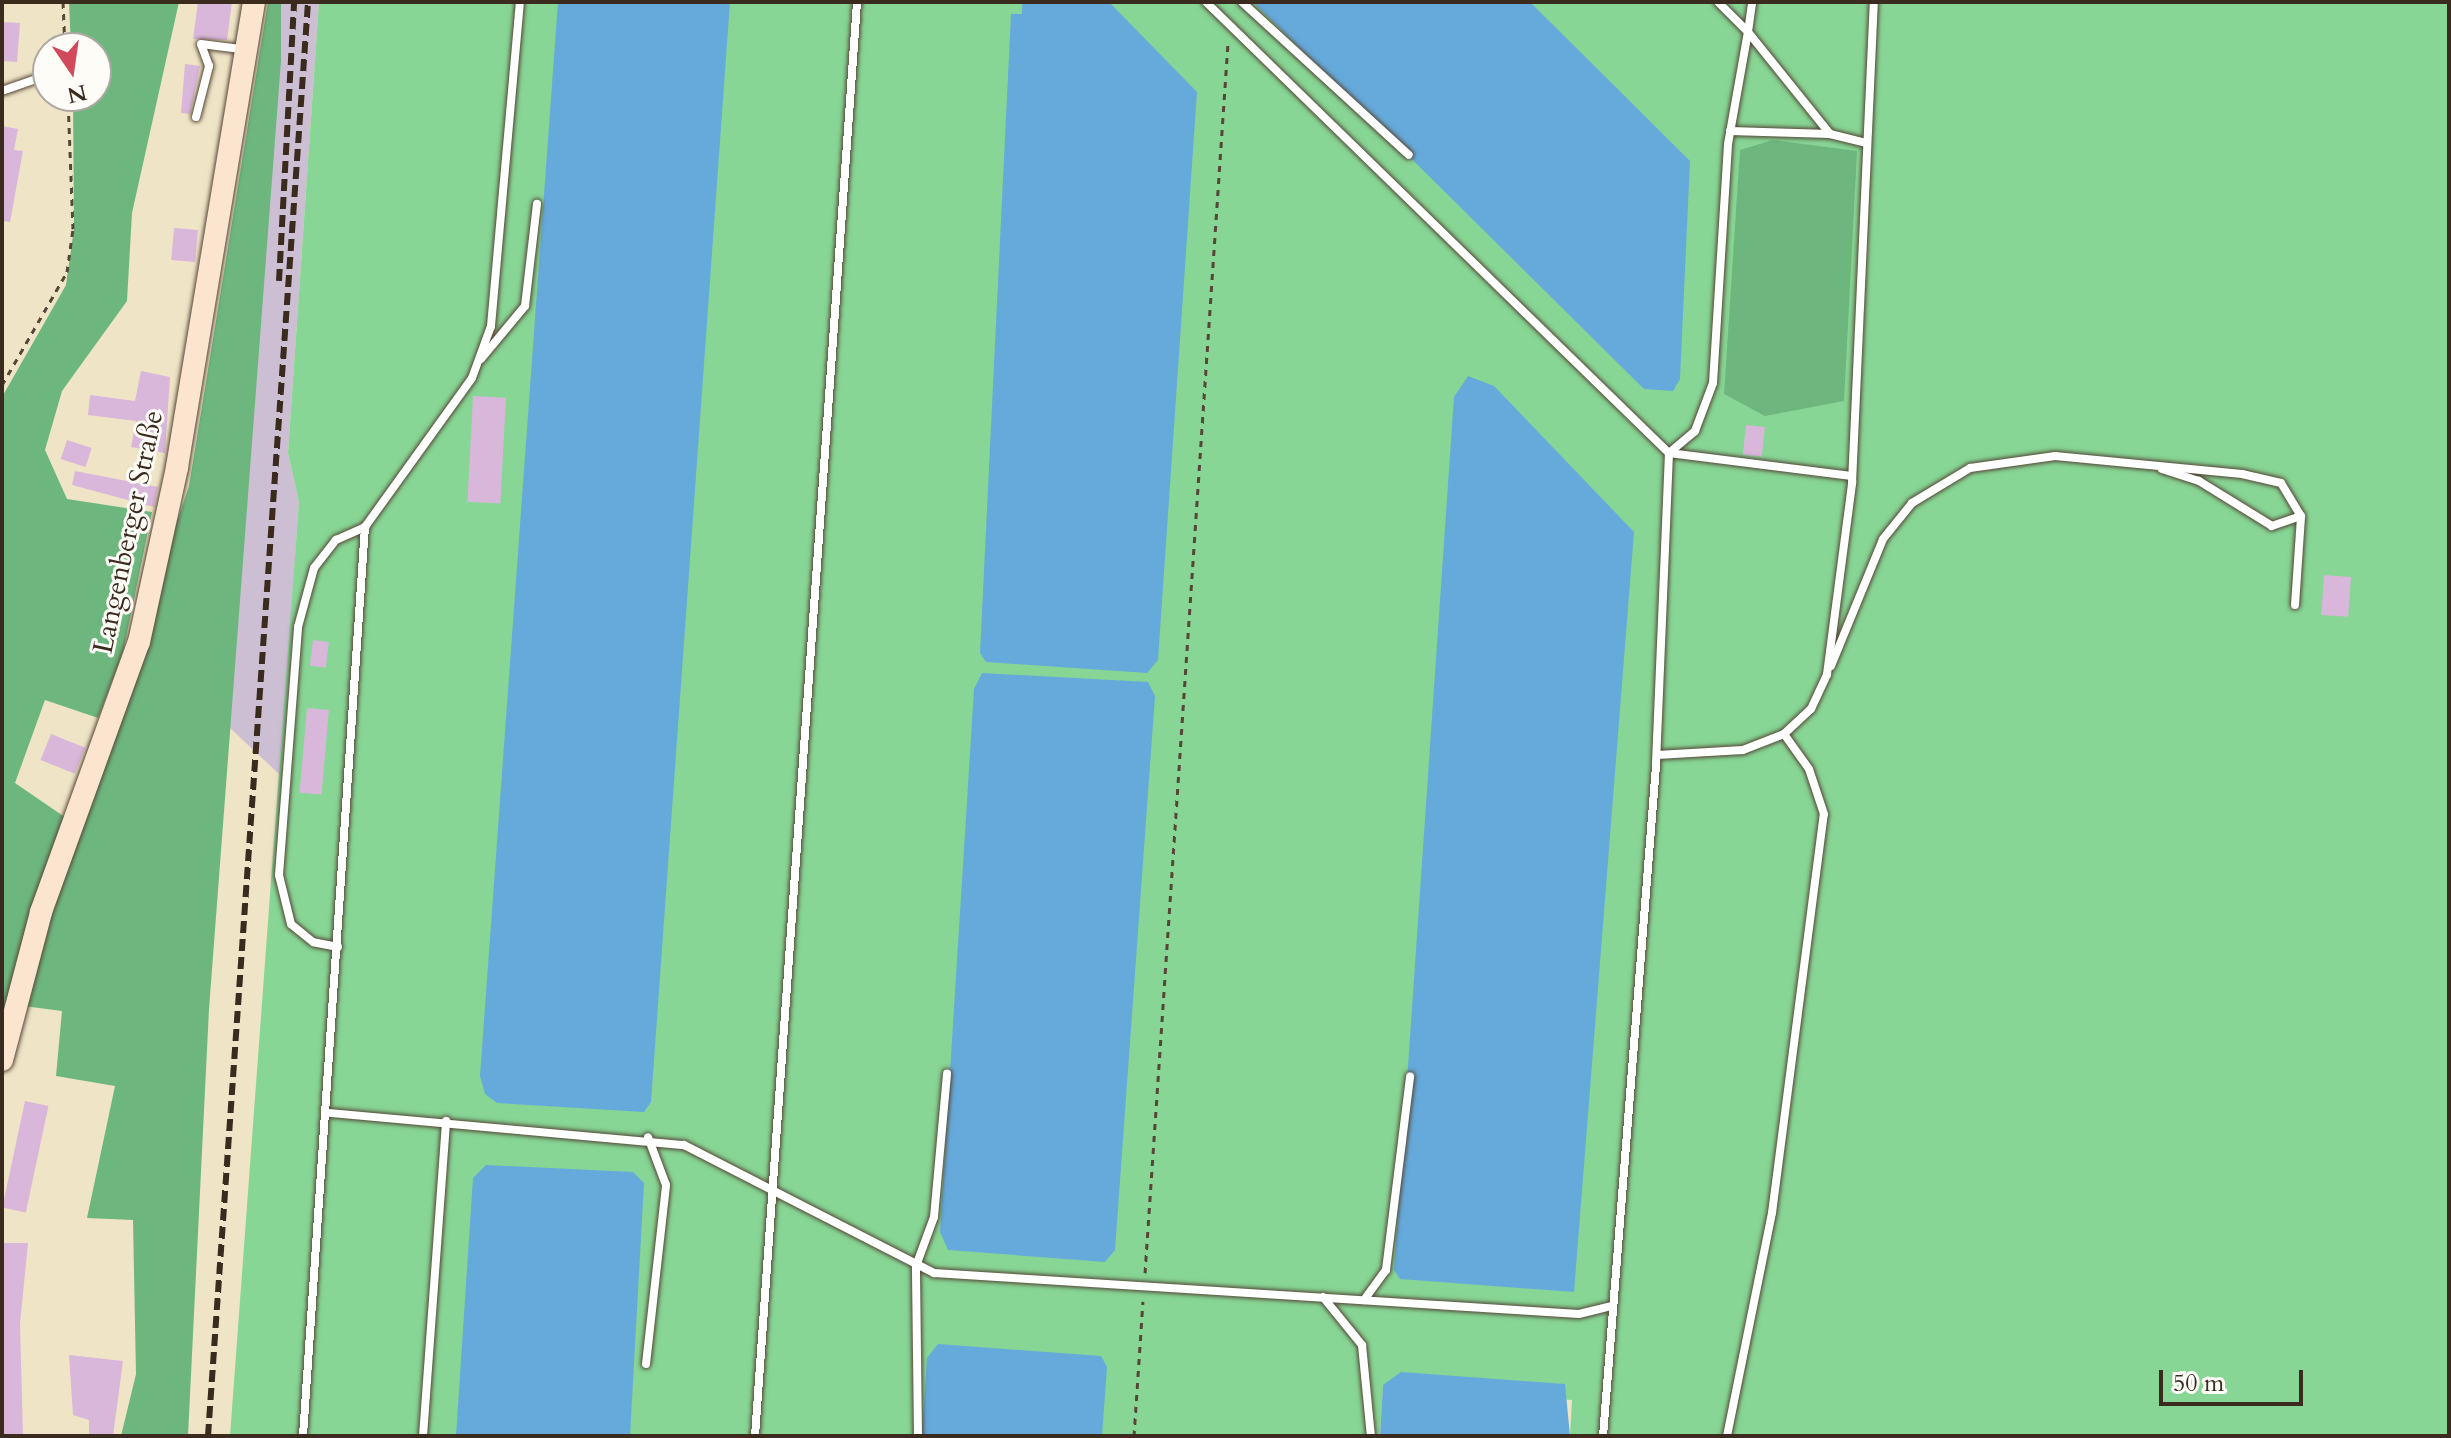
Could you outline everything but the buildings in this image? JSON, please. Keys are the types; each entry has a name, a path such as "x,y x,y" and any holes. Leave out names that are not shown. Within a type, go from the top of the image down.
{"main road":[{"name":"Langenberger Straße","path":"2,1060 33,935 139,642 177,467 241,49 254,2"}],"lane":[{"path":"478,362 491,326 520,2"},
{"path":"755,1436 857,2"},
{"path":"1206,2 1669,453 1852,476"},
{"path":"1242,2 1409,155"},
{"path":"1718,2 1748,32 1830,134"},
{"path":"1603,1436 1657,755 1669,453 1695,431 1713,383 1730,131 1752,2"},
{"path":"1827,674 1852,476 1874,2"},
{"path":"196,117 209,66 201,44 241,49"},
{"path":"2,91 32,81"},
{"path":"1730,131 1830,134 1867,143"},
{"path":"303,1436 330,1113 365,527 478,362 525,306 537,204"},
{"path":"1657,755 1743,750 1784,734 1811,709 1883,539 1912,503 1970,468 2007,460 2055,456 2281,483 2301,516 2295,605"},
{"path":"2162,469 2199,481 2272,526 2301,516"},
{"path":"338,947 313,942 291,924 279,875 298,627 314,568 336,540 365,527"},
{"path":"1727,1436 1772,1213 1824,814 1809,769 1784,734"},
{"path":"918,1436 916,1266 934,1217 947,1074"},
{"path":"1364,1300 1386,1270 1410,1076"},
{"path":"330,1113 648,1137 684,1145 916,1266 1144,1286 1579,1314 1611,1306"},
{"path":"423,1436 446,1121"},
{"path":"646,1364 666,1185 648,1137"},
{"path":"1322,1297 1362,1345 1371,1436"}],"path":[{"path":"63,2 64,32"},
{"path":"1134,1436 1230,64 1225,20"},
{"path":"2,385 67,272 73,229 69,112"}],"shaded area":[{"path":"281,2 319,2 288,453 299,502 280,775 228,726"}],"green space":[{"path":"69,2 179,2 132,213 127,301 62,391 45,450 67,499 152,512 123,652 98,718 45,700 15,783 72,822 2,1051 2,397 66,285 74,228 73,112 112,112 112,32 70,32"},
{"path":"268,2 281,2 281,61 209,1009 188,1436 121,1436 136,1374 133,1220 87,1218 115,1086 56,1076 62,1011 16,1005 189,486"},
{"path":"319,2 2449,2 2449,1436 1570,1436 1572,1400 1383,1385 1380,1436 230,1436 299,502 288,453"},
{"path":"1773,140 1857,151 1844,401 1765,416 1724,394 1740,150"}],"water":[{"path":"558,2 730,2 651,1102 644,1112 497,1103 485,1094 480,1076"},
{"path":"1022,2 1109,2 1197,92 1158,660 1147,673 986,662 980,653 1011,14 1022,14"},
{"path":"1253,2 1530,2 1690,161 1680,379 1673,391 1644,389"},
{"path":"1468,376 1494,386 1634,532 1574,1292 1400,1279 1394,1270 1454,397"},
{"path":"982,673 1148,682 1155,696 1115,1250 1105,1262 948,1250 940,1232 974,689"},
{"path":"486,1165 633,1172 644,1183 630,1436 456,1436 473,1178"},
{"path":"938,1344 1101,1356 1107,1367 1102,1436 922,1436 927,1358"},
{"path":"1401,1372 1565,1384 1570,1436 1380,1436 1383,1385"}],"railway":[{"path":"279,281 294,2"},
{"path":"208,1436 308,2"}]}
